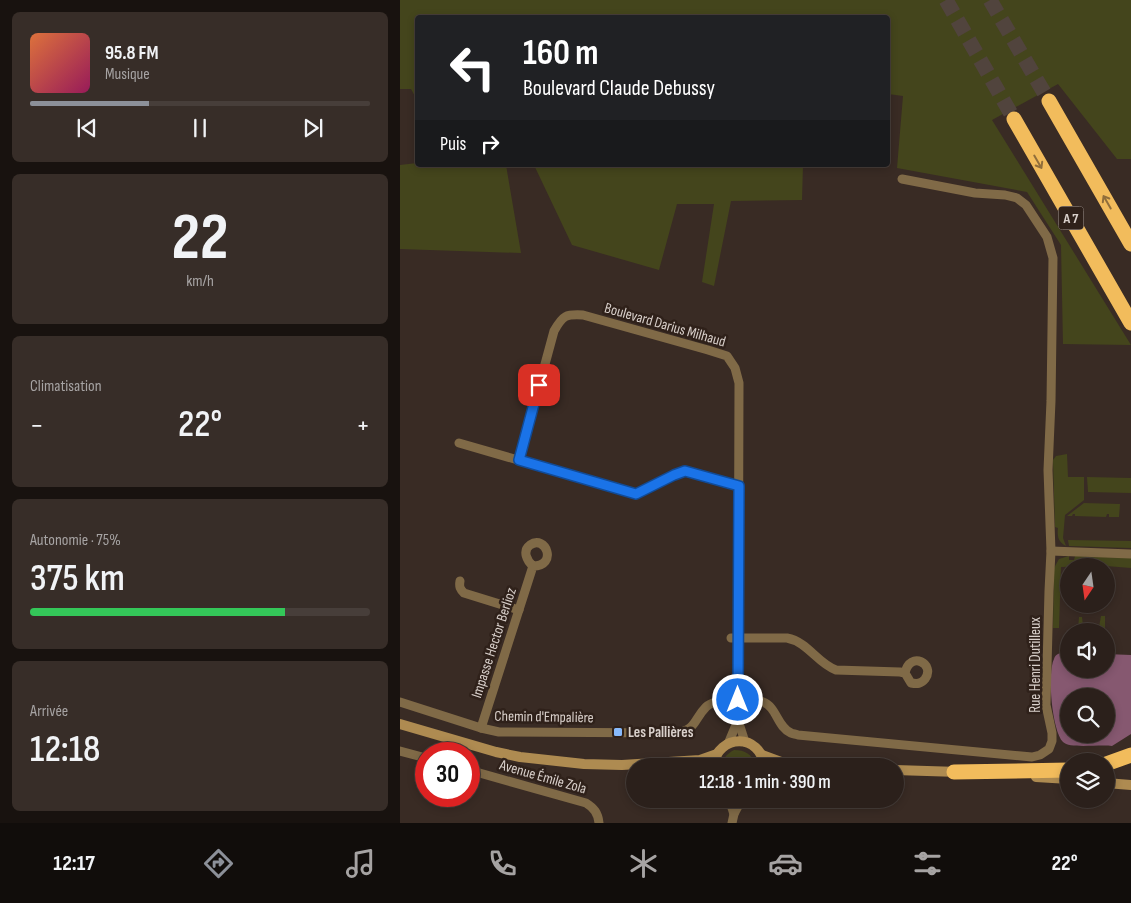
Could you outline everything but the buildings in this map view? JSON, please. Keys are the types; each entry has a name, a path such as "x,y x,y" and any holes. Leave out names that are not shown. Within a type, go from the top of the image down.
{"highway":[{"name":"A 7","path":"1049,101 1131,244"},
{"name":"A 7","path":"1014,119 1130,321"},
{"path":"1115,761 1131,755"},
{"path":"954,772 1060,770"}],"main road":[{"path":"400,724 496,752 520,757 584,764 626,765"},
{"path":"715,758 722,748 728,744 740,741 752,745 758,750 763,758"},
{"path":"622,765 700,760 717,754"},
{"path":"762,755 770,758"},
{"path":"904,770 1060,778"},
{"path":"1115,781 1131,780"},
{"path":"1115,782 1131,785"}],"street":[{"name":"Rue Henri Dutilleux","path":"738,700 760,701 767,704 785,729 798,735 1032,757 1040,755 1049,749 1052,741 1046,704 1051,551 1048,470 1053,258 1047,237 1026,205 1017,198 1005,195 975,193 902,179"},
{"name":"Boulevard Darius Milhaud","path":"519,460 554,331 560,319 570,315 584,315 728,356 735,368 738,383 739,486 734,638 738,720 745,742"},
{"path":"459,443 636,494 685,471 739,486"},
{"path":"1051,551 1131,554"},
{"name":"Impasse Hector Berlioz","path":"481,728 533,566"},
{"path":"460,581 459,586 464,593 519,610"},
{"path":"734,638 794,639 824,664 836,670 905,673"},
{"name":"Chemin d'Empalière","path":"400,702 499,732 675,733 689,729 704,708 710,704 720,701 738,700"},
{"name":"Boulevard Darius Milhaud","path":"728,744 738,720"},
{"path":"400,751 415,755"},
{"name":"Avenue Émile Zola","path":"480,773 586,803 597,813 599,822"}],"shaded area":[{"path":"400,0 1131,0 1131,159 1117,159 1058,84 992,120 1131,345 1063,344 1061,245 1027,192 897,168 903,96 890,94 890,15 415,15 415,96 411,89 400,89"},
{"path":"415,163 415,167 506,167 521,253 400,249 400,165"},
{"path":"535,167 803,167 802,200 731,201 714,286 702,282 714,204 677,204 659,270 572,245"},
{"path":"1067,454 1068,477 1084,477 1084,500 1065,515 1063,538 1066,546 1060,541 1058,528 1055,527 1053,460 1056,456"},
{"path":"1087,477 1131,478 1131,493 1088,492"},
{"path":"1084,503 1120,504 1119,517 1109,517 1109,514 1106,517 1075,516 1075,514 1067,516"},
{"path":"1068,540 1131,541 1131,548 1069,546"},
{"path":"1075,556 1131,558 1131,568 1115,567 1115,558 1074,558"},
{"path":"1059,559 1059,628 1053,628 1054,568"},
{"path":"1101,616 1105,616 1105,623 1100,623"},
{"path":"1079,617 1082,617 1083,623 1079,623"},
{"path":"1060,653 1060,678 1115,678 1115,654 1131,655 1131,734 1112,746 1078,746 1065,743 1115,743 1115,688 1060,688 1060,738 1053,715 1051,689 1052,666 1057,655"},
{"path":"734,750 742,751 752,758 725,758"}],"tunnel":[{"path":"946,0 1014,119"},
{"path":"990,0 1049,101"}],"place":[{"name":"Les Pallières","path":"618,732"}],"route":[{"path":"539,385 519,460 636,494 685,471 739,486 738,700"}]}
